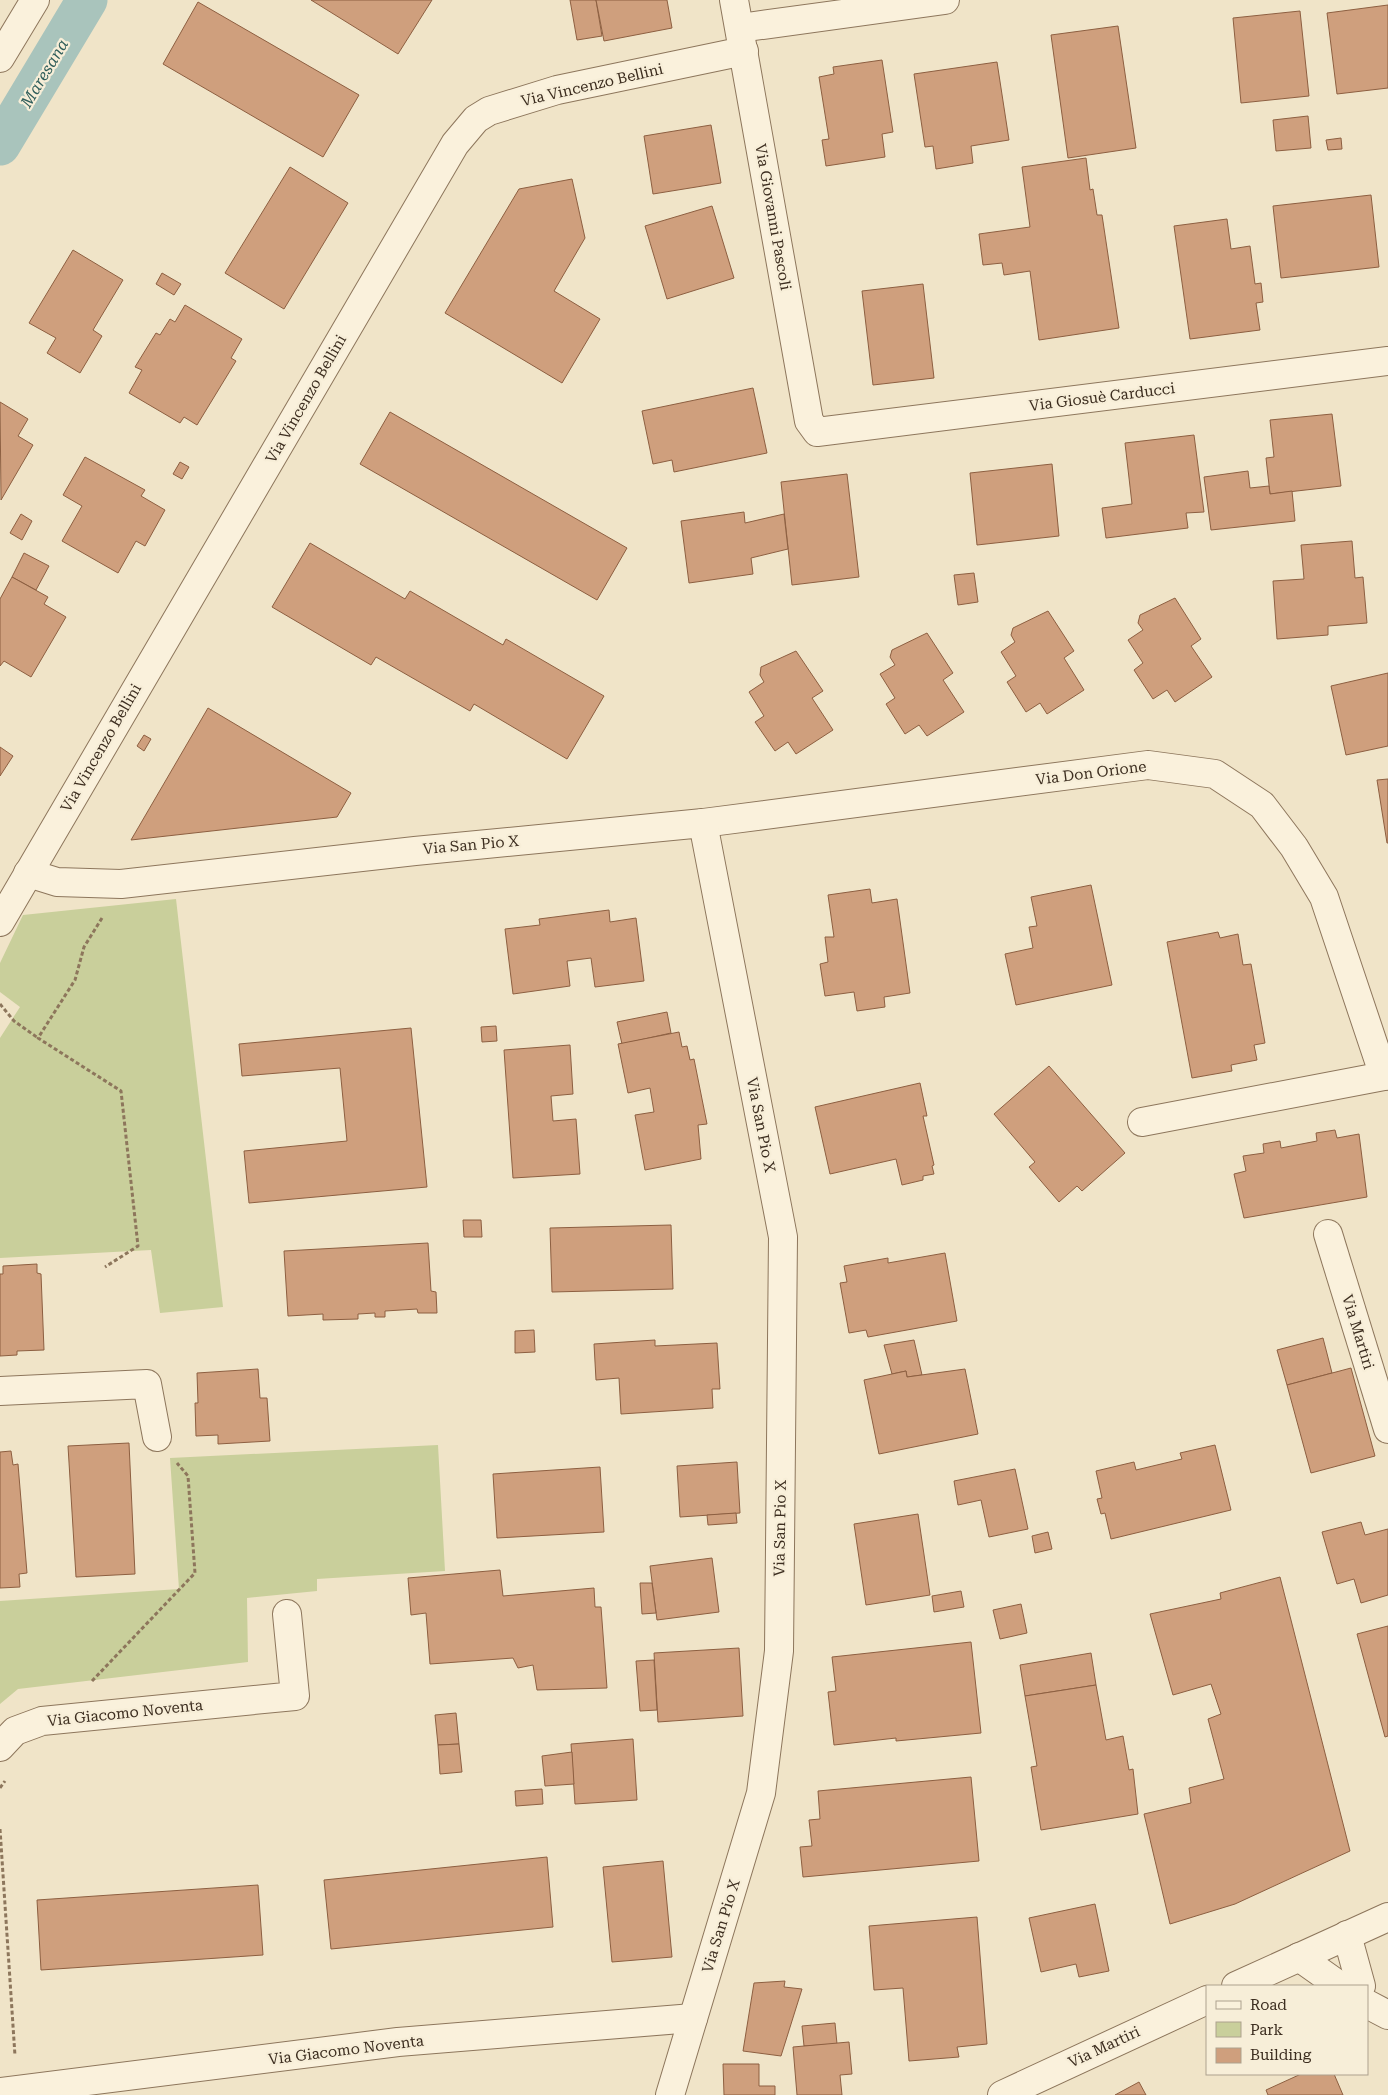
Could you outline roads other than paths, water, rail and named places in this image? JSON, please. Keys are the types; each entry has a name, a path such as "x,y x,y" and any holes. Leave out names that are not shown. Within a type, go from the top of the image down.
{"street":[{"path":"0,58 35,0"},
{"name":"Via Giovanni Pascoli","path":"734,0 809,421 816,432"},
{"name":"Via Vincenzo Bellini","path":"0,922 455,144 476,119 489,111 556,90 742,39 945,0"},
{"name":"Via Giosuè Carducci","path":"816,432 1388,361"},
{"name":"Via Don Orione","path":"703,823 1148,765 1216,774 1262,805 1294,847 1324,897 1386,1076 1142,1122"},
{"name":"Via San Pio X","path":"28,873 57,882 121,884 415,850 703,823 783,1237 779,1651 761,1793 670,2095"},
{"name":"Via Martiri","path":"1328,1234 1388,1429"},
{"path":"0,1390 147,1384 157,1437"},
{"name":"Via Giacomo Noventa","path":"0,1747 15,1731 42,1722 295,1696 287,1614"},
{"path":"1238,1985 1388,1917"},
{"path":"1347,1935 1361,1985"},
{"path":"1299,1957 1339,1985"},
{"name":"Via Martiri","path":"1002,2095 1206,2000"},
{"path":"1368,2005 1388,2015"},
{"name":"Via Giacomo Noventa","path":"0,2092 398,2042 693,2018"}],"waterway":[{"name":"Maresana","path":"0,145 87,0"}]}
